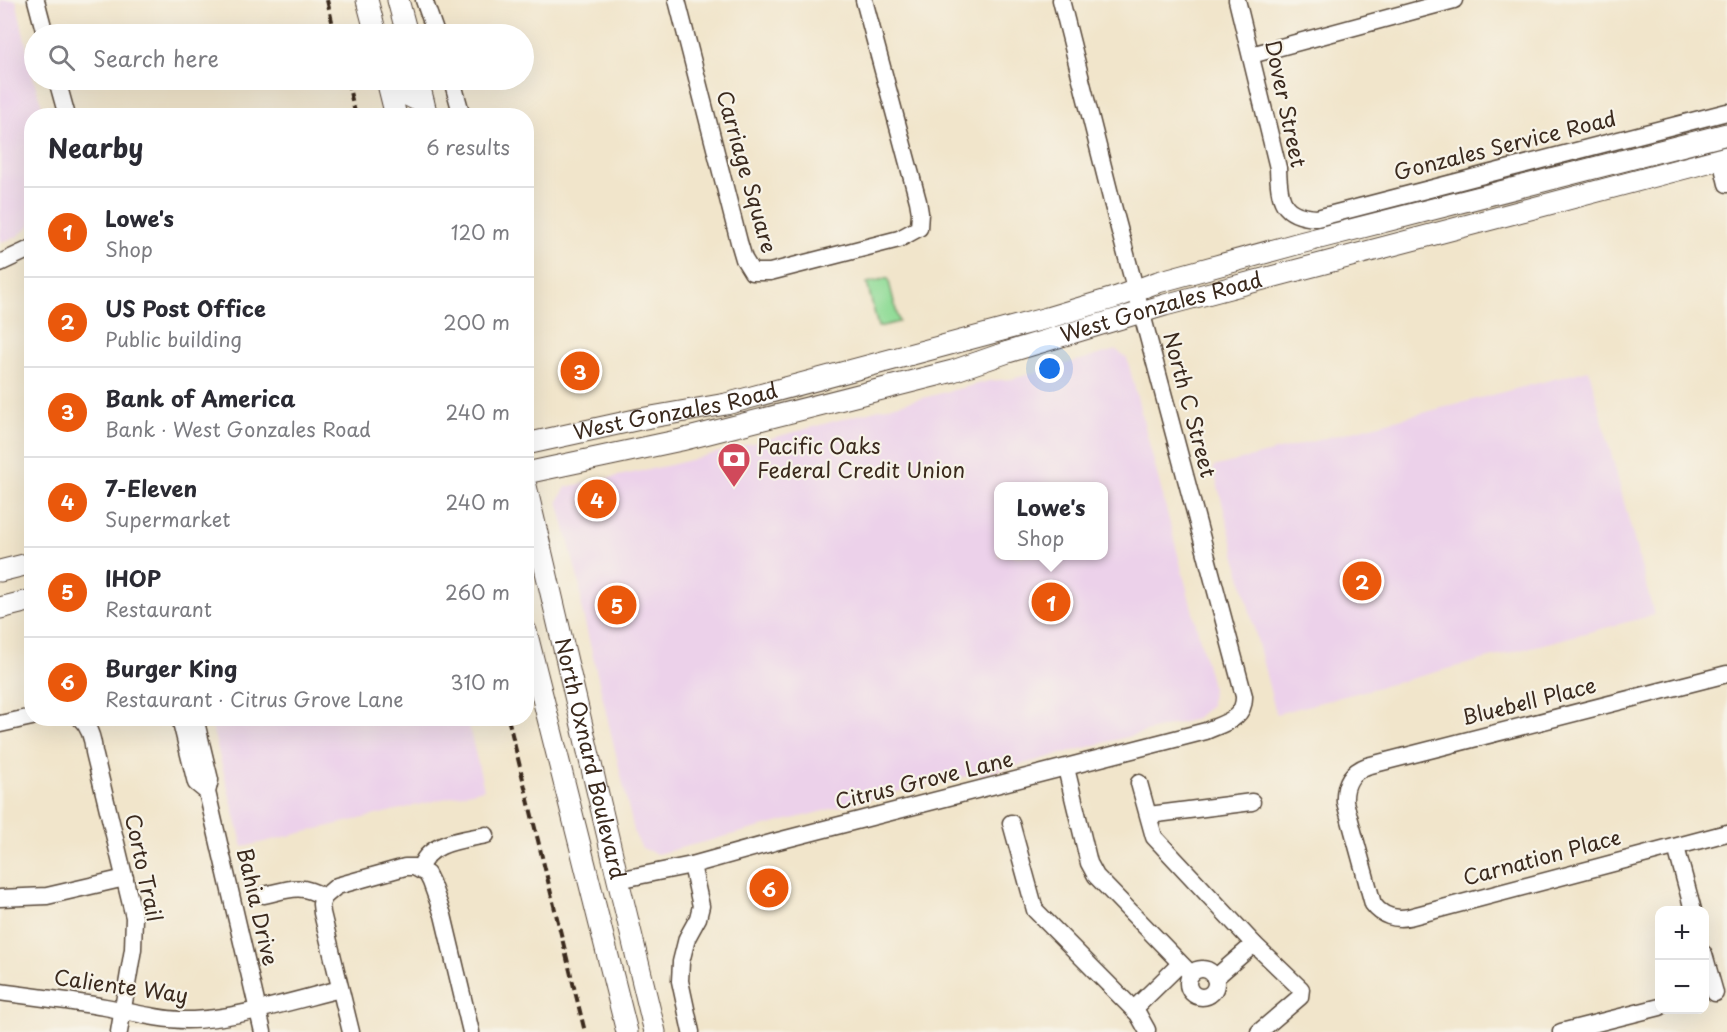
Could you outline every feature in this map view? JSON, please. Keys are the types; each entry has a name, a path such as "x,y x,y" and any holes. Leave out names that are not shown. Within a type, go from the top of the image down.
{"main road":[{"path":"368,0 374,24"},
{"path":"398,0 404,24"},
{"path":"390,90 394,108"},
{"path":"400,90 417,100 425,108"},
{"path":"420,90 425,108"},
{"name":"West Gonzales Road","path":"534,442 726,404 1047,318 1300,243 1727,134"},
{"name":"West Gonzales Road","path":"534,470 681,440 953,371 1008,352 1141,313 1724,158"},
{"path":"869,365 876,389"},
{"name":"North Oxnard Boulevard","path":"534,520 655,1032"},
{"path":"0,571 24,565"},
{"path":"0,608 24,602"},
{"name":"North Oxnard Boulevard","path":"534,663 627,1032"},
{"path":"578,836 599,852 608,877 618,880 613,900 617,936 606,950"}],"street":[{"path":"36,0 42,24"},
{"path":"424,0 432,24"},
{"name":"Carriage Square","path":"677,0 744,259 752,272 759,273 899,239 919,228 918,201 864,0"},
{"name":"North C Street","path":"1061,0 1114,211 1244,696 1245,705 1238,715"},
{"name":"Dover Street","path":"1237,0 1278,168 1279,188 1284,203 1293,214"},
{"path":"1251,55 1454,0"},
{"path":"60,90 64,108"},
{"path":"455,90 460,108"},
{"name":"Gonzales Service Road","path":"1293,214 1317,218 1727,112"},
{"path":"1724,158 1727,184"},
{"path":"0,263 24,252"},
{"name":"Bluebell Place","path":"1373,904 1345,802 1344,792 1348,782 1358,770 1727,674"},
{"name":"Citrus Grove Lane","path":"618,880 692,865 1206,731 1238,715"},
{"path":"0,724 24,719"},
{"name":"Corto Trail","path":"87,726 92,736 134,916 135,934 119,1032"},
{"name":"Bahia Drive","path":"182,726 196,783 207,792"},
{"name":"Bahia Drive","path":"195,726 210,780 207,792 263,1032"},
{"path":"1066,768 1089,863 1096,876 1186,969 1209,970 1215,978 1214,991 1207,996 1198,997 1189,987 1186,969"},
{"path":"1139,783 1154,837 1163,849 1254,944 1301,989 1302,994 1290,1007 1259,1032"},
{"path":"1149,815 1252,802"},
{"path":"1011,823 1035,910 1134,1010 1146,1032"},
{"name":"Carnation Place","path":"1373,904 1387,916 1401,918 1727,833"},
{"path":"420,869 422,860 436,847 486,834"},
{"path":"1676,847 1692,906"},
{"path":"692,865 701,906 698,918 687,939 681,962 680,981 692,1032"},
{"path":"351,1032 321,904 324,897 337,886 405,867 420,869 431,882 443,915 471,1032"},
{"path":"0,898 47,896 125,878"},
{"path":"264,895 289,889 309,888 324,897"},
{"path":"1215,978 1254,944"},
{"path":"1706,960 1715,993"},
{"path":"1134,1010 1186,969"},
{"name":"Caliente Way","path":"0,992 122,1010 165,1019 188,1020 257,1009 340,989"},
{"path":"1561,1032 1655,1008"}],"shaded area":[{"path":"0,0 16,0 24,36 24,90 37,90 43,108 24,108 24,230 17,237 0,242"},
{"path":"1116,350 1127,358 1212,686 1211,705 1195,719 985,774 951,778 657,854 642,848 635,835 582,610 580,587 558,501 566,487 675,464 989,381 1012,379"},
{"path":"1589,370 1654,615 1276,714 1213,467"},
{"path":"212,726 469,726 484,789 243,847"}],"green space":[{"path":"888,278 899,322 878,327 867,283"}],"railway":[{"path":"327,0 333,24"},
{"path":"350,90 354,108"},
{"path":"510,726 585,1032"}],"place":[{"name":"Bank of America","path":"580,371"},
{"name":"Pacific Oaks Federal Credit Union","path":"734,488"},
{"name":"7-Eleven","path":"597,499"},
{"name":"US Post Office","path":"1362,581"},
{"name":"Lowe's","path":"1051,602"},
{"name":"IHOP","path":"617,605"},
{"name":"Burger King","path":"769,888"}]}
